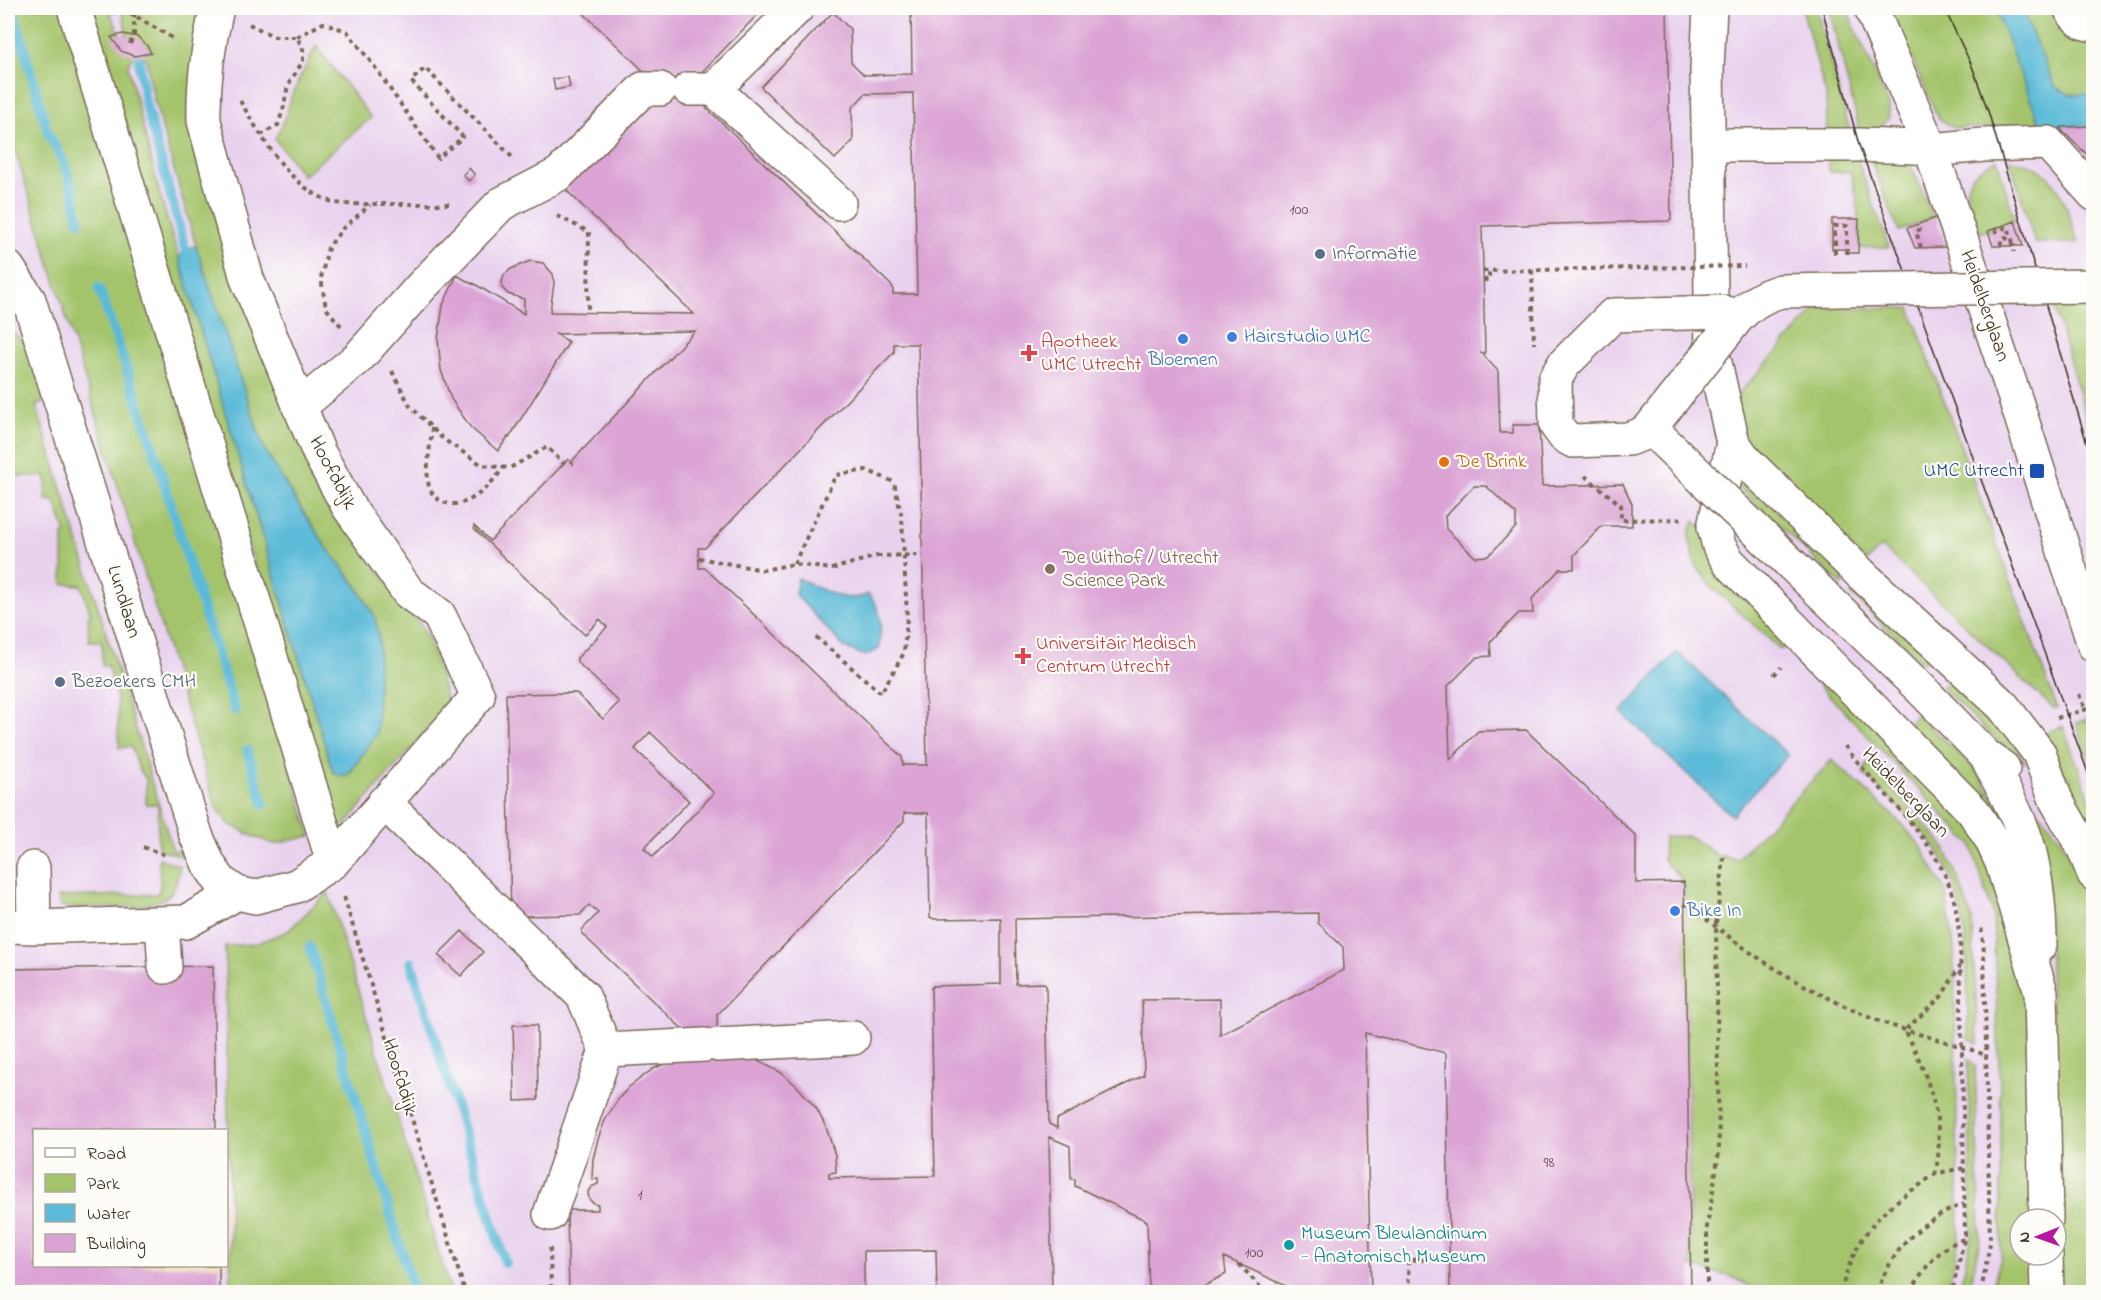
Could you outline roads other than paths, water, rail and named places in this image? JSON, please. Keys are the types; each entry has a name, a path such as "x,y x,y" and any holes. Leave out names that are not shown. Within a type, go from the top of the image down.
{"street":[{"path":"24,880 20,927 162,924 186,922 237,894 255,897 296,886 333,862 74,8"},
{"name":"Hoofddijk","path":"217,8 206,62 203,96 204,120 247,279 319,453 348,506 408,592 439,615 478,696 333,862"},
{"path":"300,407 369,346 421,287 501,204 540,186 559,174 643,89 687,89 797,8"},
{"name":"Heidelberglaan","path":"1710,8 1707,69 1712,349 1733,443 1746,461 1861,574 2003,706 2039,753 2056,801 2084,849 2094,874"},
{"name":"Heidelberglaan","path":"1871,8 1931,150 2012,387 2094,645"},
{"path":"2070,8 2074,16 2087,25 2094,24"},
{"path":"687,89 839,203"},
{"path":"1708,145 1859,145 1917,147 1931,150 2048,143 2094,194"},
{"name":"Lundlaan","path":"8,268 196,835 209,866 220,882 237,894"},
{"path":"1738,316 1723,312 1613,315 1558,371 1555,379 1556,425 1564,436 1574,441 1628,439 1640,435 1650,428 1738,316 1752,303 1781,291 2094,286"},
{"path":"1650,428 1922,690 1986,756 2056,801"},
{"name":"Heidelberglaan","path":"1733,443 1714,527 1719,546 1728,561 1973,811 1991,839 2002,863 2041,992 2046,1207"},
{"path":"1986,756 2019,823 2035,876 2041,992"},
{"path":"384,801 583,996 606,1050 550,1214"},
{"path":"162,924 165,967"},
{"path":"606,1050 853,1038"},
{"path":"2046,1267 2047,1293"}],"water":[{"path":"1995,8 2021,8 2055,86 2069,94 2093,94 2093,126 2041,127"},
{"path":"196,246 264,449 327,548 356,585 375,617 379,640 377,733 349,774 343,776 333,772 179,258 185,249"},
{"path":"798,578 841,597 851,598 868,594 879,613 881,626 879,649 865,656 844,647 795,594"},
{"path":"1677,652 1788,755 1732,816 1621,712"}],"waterway":[{"path":"14,12 48,133 64,163 79,221"},
{"path":"139,60 145,102 189,263"},
{"path":"99,288 151,441 235,711"},
{"path":"247,750 264,804"},
{"path":"310,947 414,1292"},
{"path":"411,962 505,1263"}],"tram line":[{"path":"1822,8 1859,145 2094,789"},
{"path":"1944,8 1972,66 1988,111 2094,467"}],"place":[{"name":"Informatie","path":"1320,254"},
{"name":"Hairstudio UMC","path":"1232,337"},
{"name":"Bloemen","path":"1183,339"},
{"name":"Apotheek UMC Utrecht","path":"1029,353"},
{"name":"De Brink","path":"1444,462"},
{"name":"UMC Utrecht","path":"2037,471"},
{"name":"De Uithof / Utrecht Science Park","path":"1050,569"},
{"name":"Universitair Medisch Centrum Utrecht","path":"1023,656"},
{"name":"Bezoekers CMH","path":"60,682"},
{"name":"Bike In","path":"1675,911"},
{"name":"Museum Bleulandinum - Anatomisch Museum","path":"1289,1245"}]}
